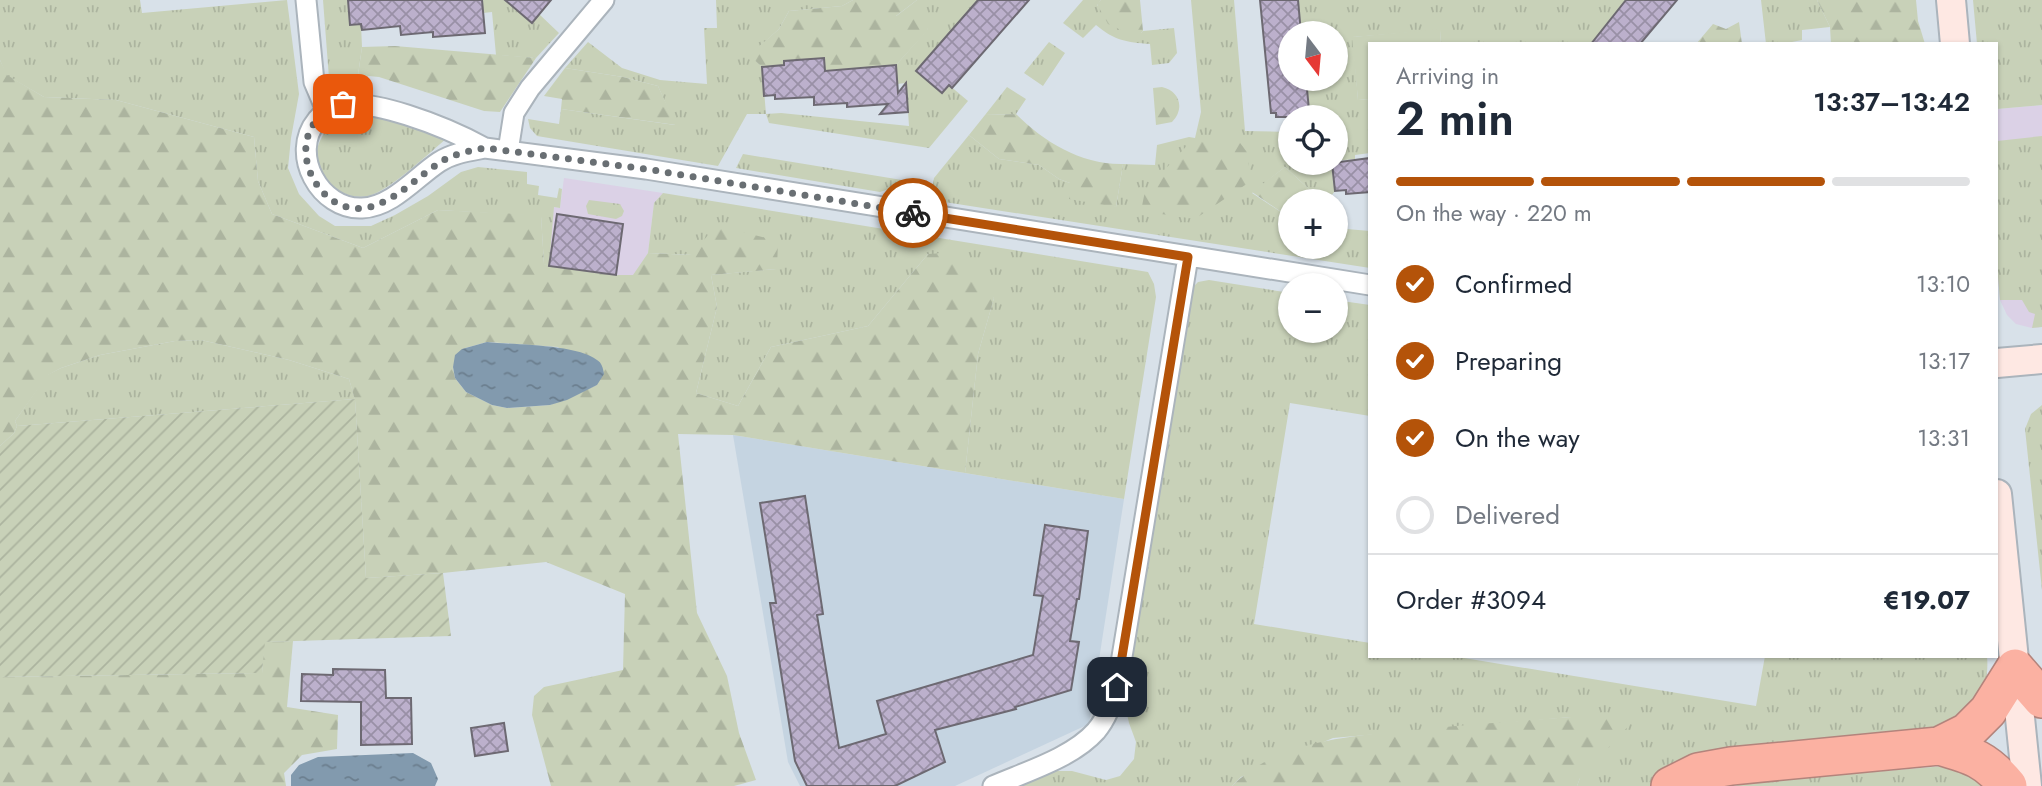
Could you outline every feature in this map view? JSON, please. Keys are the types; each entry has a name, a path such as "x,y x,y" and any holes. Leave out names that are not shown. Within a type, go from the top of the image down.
{"highway":[{"path":"1939,746 1967,732 1988,711 2015,668 2042,699"},
{"path":"1670,786 1698,772 1731,766 1939,746 1973,755 1997,773 2008,786"}],"main road":[{"path":"1951,0 1955,42"},
{"path":"1998,363 2042,359"},
{"path":"1998,504 2027,786"}],"street":[{"path":"306,0 314,82 326,110"},
{"path":"508,150 514,113 530,88 604,0"},
{"path":"485,148 455,132 395,112 343,104 326,110 312,127 306,149 309,172 320,189 331,199 347,207 364,208 382,202 441,161 460,153 485,148 646,169 1368,285"},
{"path":"993,786 1069,752 1096,731 1110,709 1117,687 1188,257"}],"shaded area":[{"path":"2042,105 2042,327 2032,328 2016,324 2007,315 2000,300 1998,109"},
{"path":"564,178 663,193 654,203 648,253 633,276 549,266 552,216 554,207 560,208"},
{"path":"733,435 1124,499 1089,724 955,786 800,786 788,762"}],"green space":[{"path":"0,0 140,0 142,13 287,0 299,94 288,168 299,194 319,216 335,226 371,226 428,196 461,172 478,167 527,172 527,184 539,186 538,195 557,198 559,188 562,189 560,208 554,207 549,266 544,264 541,216 438,210 363,248 272,214 258,181 254,137 116,100 44,97 6,75 0,60"},
{"path":"323,0 348,0 350,25 361,24 362,47 358,75 329,78"},
{"path":"482,0 513,0 510,4 531,22 539,14 559,33 536,58 496,55 492,12 483,13"},
{"path":"716,0 853,0 842,6 789,11 779,29 750,55 762,67 766,114 747,114 718,166 537,136 530,128 528,119 559,124 561,109 675,125 658,86 623,77 565,68 588,42 622,68 660,80 707,84 704,28 717,28"},
{"path":"853,0 917,0 896,16 925,17 928,30 896,65 825,76 823,58 784,61 784,65 762,67 749,55 779,29 789,11 842,6"},
{"path":"917,0 978,0 920,74 941,93 949,85 968,101 929,148 769,123 766,114 781,113 909,126 906,83 897,84 896,65 928,29 895,17"},
{"path":"1083,0 1101,0 1097,5 1141,33 1174,28 1177,53 1169,63 1152,65 1150,44 1121,40 1096,25 1083,38 1063,23"},
{"path":"1101,0 1140,0 1143,31 1134,36 1108,24 1097,4"},
{"path":"1191,0 1234,0 1245,131 1278,132 1278,173 1252,193 1278,210 1278,254 938,201 932,189 934,178 969,135 999,159 1039,165 1059,179 1116,207 1123,164 1155,165 1157,145 1195,138 1201,112"},
{"path":"1299,0 1629,0 1595,39 1596,42 1441,42 1440,30 1353,37 1358,100 1368,99 1368,153 1355,155 1355,159 1348,160 1348,105 1304,105 1302,91 1348,91 1348,21 1296,21 1295,7 1299,6"},
{"path":"1761,0 1817,0 1830,27 1802,30 1802,40 1766,42"},
{"path":"1817,0 1916,0 1918,21 1924,42 1831,42 1830,27"},
{"path":"1973,0 2042,0 2042,105 1998,109 1998,42 1977,42"},
{"path":"1739,22 1742,42 1698,42 1713,24 1726,29"},
{"path":"1440,29 1441,42 1368,42 1368,99 1358,100 1352,37"},
{"path":"1049,42 1065,53 1043,86 1024,73"},
{"path":"395,46 536,58 500,112 484,111 379,77 358,75 362,47"},
{"path":"0,60 7,75 44,97 116,100 254,137 258,181 272,214 363,248 438,210 541,215 544,264 616,275 633,275 648,253 692,255 716,225 778,241 777,269 711,275 717,307 696,393 738,406 771,347 868,326 928,254 960,252 994,298 978,354 965,473 733,435 678,434 697,613 727,676 739,733 756,780 734,786 551,786 532,715 534,696 544,687 623,670 625,594 546,562 366,578 355,400 349,379 289,360 201,340 175,341 100,355 48,375 15,421 17,426 14,433 0,446","holes":["487,342 558,347 597,385 550,405 507,408 492,405 466,392 455,378 453,367 462,349"]},
{"path":"565,68 623,77 658,86 676,125 561,109 562,99 544,96"},
{"path":"1007,87 1026,99 1016,114 985,115"},
{"path":"1162,87 1177,96 1179,106 1172,122 1156,125 1153,88"},
{"path":"343,114 384,118 446,139 386,188 368,196 357,197 328,182 318,164 317,154 323,135"},
{"path":"1016,114 1039,134 1065,150 1093,161 1123,164 1116,207 1069,199 1070,183 1039,165 999,159 969,135 985,115"},
{"path":"2042,136 2042,327 2032,328 2035,314 2029,312 2022,300 2000,300 1998,141"},
{"path":"1194,138 1237,139 1247,152 1251,181 1195,219 1141,211 1145,191"},
{"path":"743,154 902,180 892,188 880,192 736,168"},
{"path":"1278,172 1278,175 1294,175 1309,189 1278,189 1278,210 1252,192"},
{"path":"1294,175 1333,175 1335,189 1309,189"},
{"path":"663,193 1148,272 1156,297 1124,499 965,473 978,354 994,298 928,254 868,326 771,347 738,406 696,393 717,307 711,275 776,269 692,255 648,253 654,203"},
{"path":"589,200 620,204 624,211 622,216 616,219 588,214 586,206"},
{"path":"1348,229 1368,231 1368,268 1312,259 1348,259"},
{"path":"1209,280 1278,291 1278,343 1348,343 1348,302 1368,305 1368,416 1290,403 1254,624 1368,643 1368,658 1464,658 1756,706 1765,658 1987,658 1986,677 1980,694 1959,725 1658,786 1577,786 1580,778 1571,717 1333,738 1241,777 1232,786 1018,786 1052,771 1072,771 1106,780 1120,776 1134,759 1136,742 1125,705 1193,287 1198,282"},
{"path":"201,340 289,360 349,379 355,399 17,426 15,421 47,375 61,368 100,355 175,341"},
{"path":"355,399 366,578 443,573 451,636 265,642 262,673 0,677 0,446 14,433 17,426"},
{"path":"2042,405 2042,590 2025,429 2031,414"},
{"path":"293,641 287,707 338,715 337,749 302,755 284,773 286,786 0,786 0,677 262,673 264,642"},
{"path":"1571,717 1635,719 1580,778 1577,786 1232,786 1251,770 1273,758 1321,742 1422,729"},
{"path":"1945,766 1975,773 1993,786 1735,786 1750,782"}],"water":[{"path":"487,342 575,351 599,361 604,374 597,385 550,405 507,408 492,405 466,392 455,378 453,367 455,355 462,349"},
{"path":"413,753 431,763 438,779 435,786 291,786 291,775 299,765 318,757"}],"building":[{"path":"348,0 482,0 485,33 433,37 433,32 401,35 400,26 362,30 361,24 350,25"},
{"path":"505,0 551,0 532,23"},
{"path":"978,0 1029,0 952,88 949,85 942,93 916,71"},
{"path":"1260,0 1298,0 1300,21 1278,21 1278,91 1307,91 1309,105 1278,105 1278,117 1276,113 1271,113"},
{"path":"1626,0 1677,0 1642,42 1593,42"},
{"path":"824,58 825,71 896,65 898,93 906,83 908,112 880,114 888,104 847,107 847,103 814,105 814,97 775,99 775,95 764,96 762,67 784,65 784,61"},
{"path":"1368,158 1368,192 1348,194 1348,189 1335,189 1333,175 1348,175 1348,161"},
{"path":"557,214 623,224 616,275 549,266"},
{"path":"805,496 823,614 817,615 839,748 886,734 877,701 1033,655 1043,596 1034,595 1045,525 1088,531 1070,641 1079,642 1071,690 1015,707 1016,709 935,730 945,762 895,786 807,786 795,761 770,603 776,603 760,503"},
{"path":"333,669 385,670 386,698 411,698 412,744 361,745 361,702 301,701 302,674 333,675"},
{"path":"504,723 508,751 475,756 471,728"}],"way so far":[{"path":"343,104 326,110 312,127 306,149 309,172 320,189 331,199 347,207 364,208 382,202 441,161 460,153 485,148 646,169 913,213"}],"route":[{"path":"913,213 1188,257 1117,687"}]}
